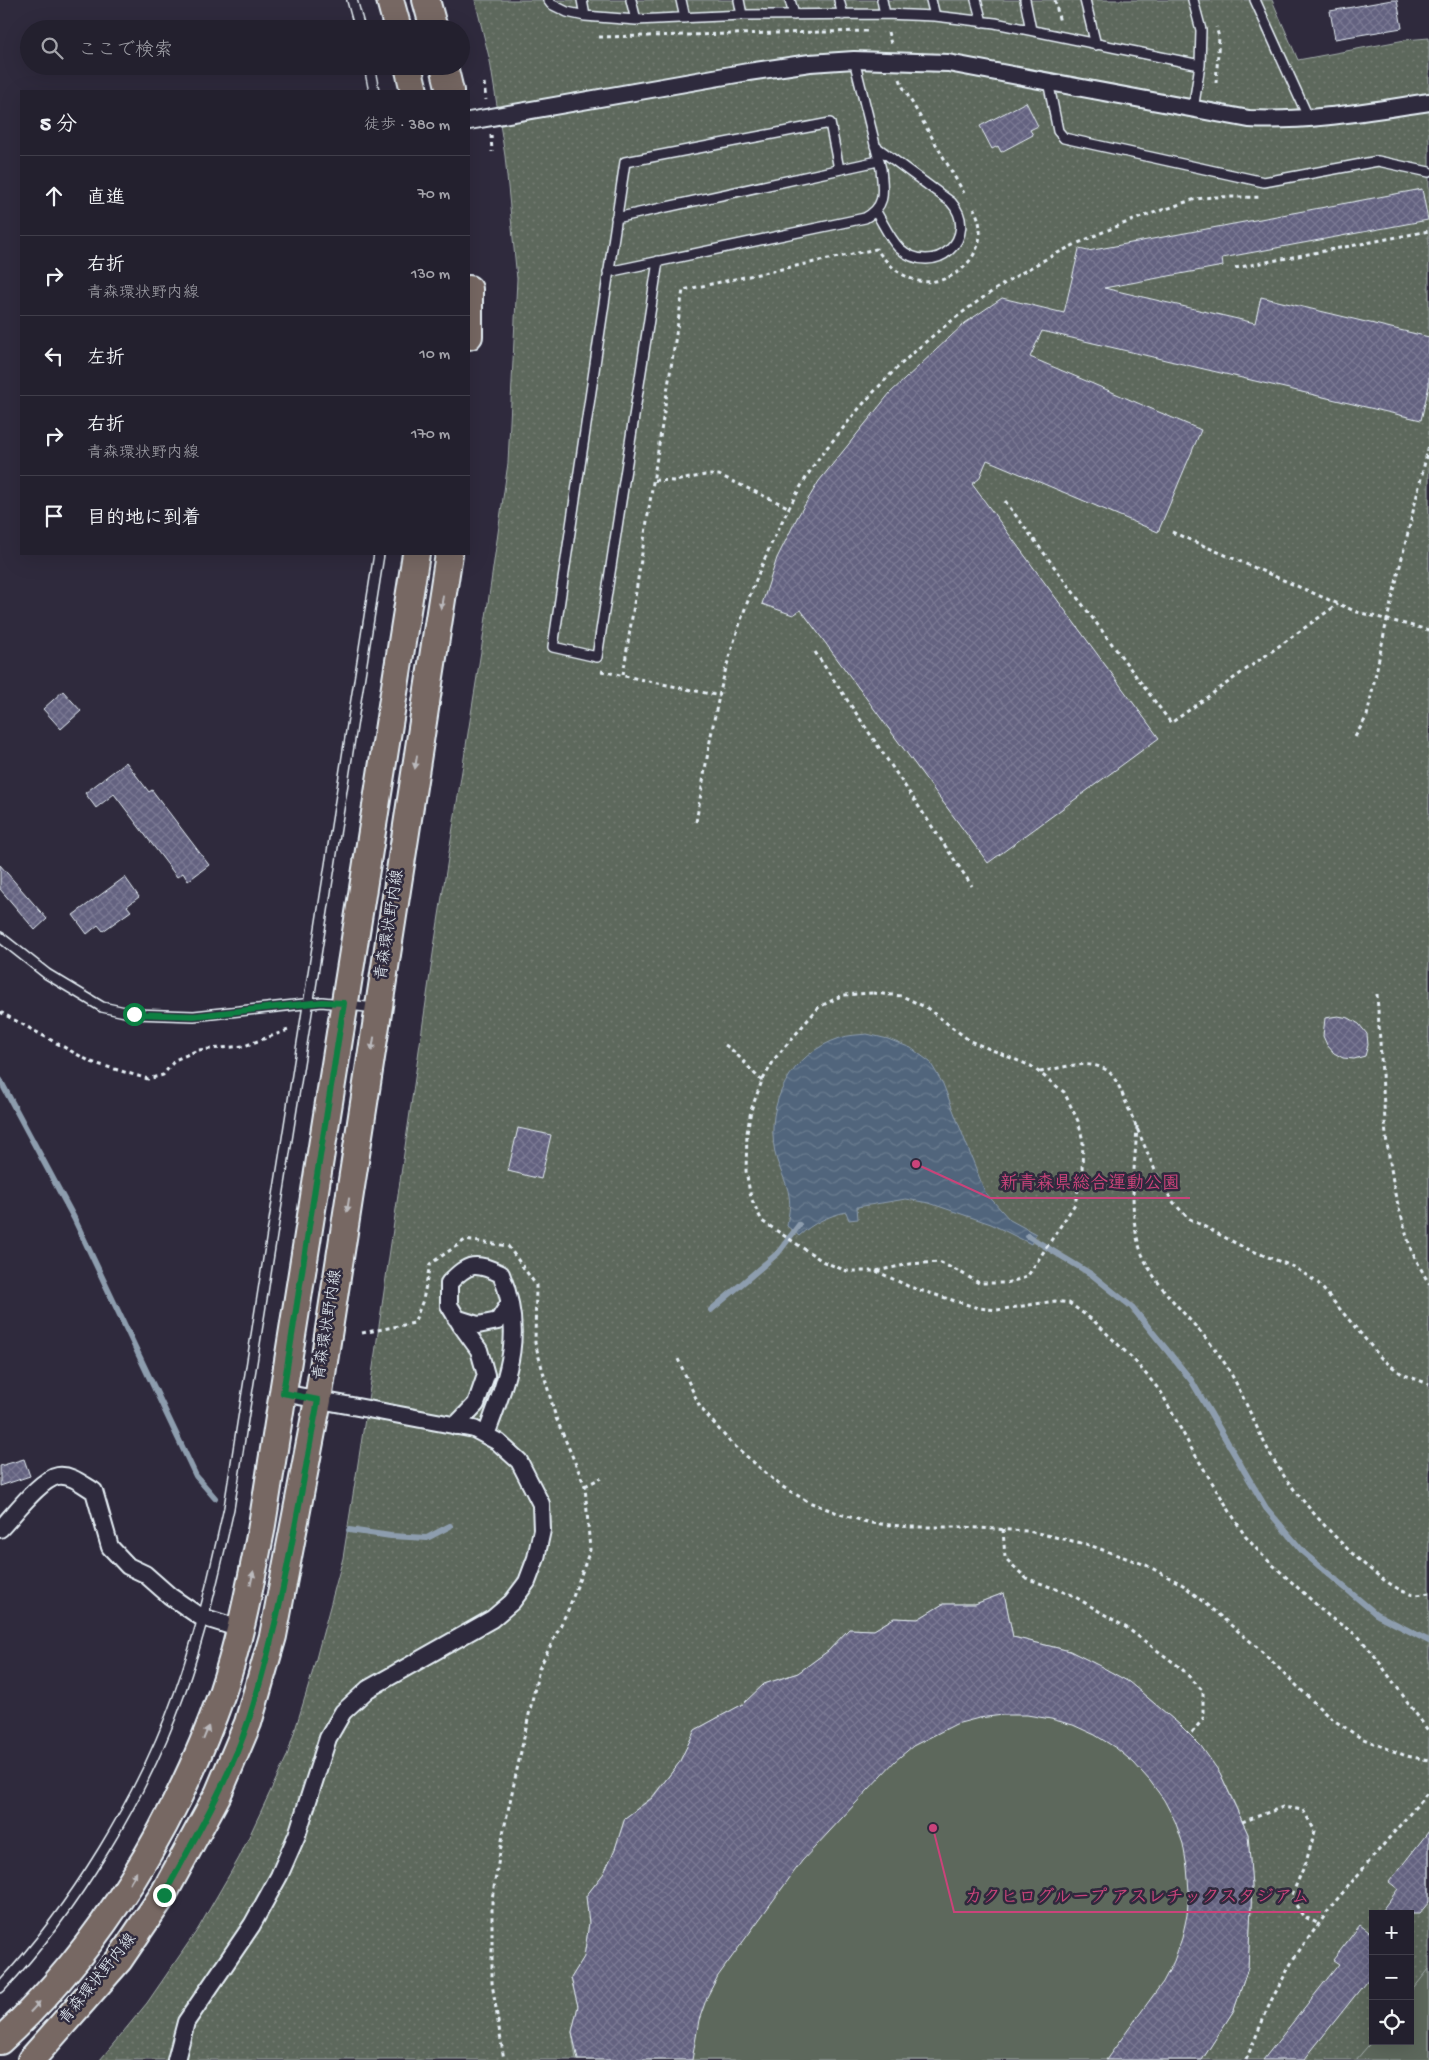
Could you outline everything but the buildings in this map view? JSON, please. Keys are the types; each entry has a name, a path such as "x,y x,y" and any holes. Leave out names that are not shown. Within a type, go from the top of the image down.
{"main road":[{"path":"390,0 396,20"},
{"path":"426,0 432,20"},
{"path":"410,75 414,90"},
{"path":"446,75 450,90"},
{"name":"青森環状野内線","path":"0,2041 21,2022 68,1971 122,1897 164,1828 192,1767 222,1692 241,1629 261,1530 416,555"},
{"name":"青森環状野内線","path":"31,2060 119,1960 164,1895 218,1794 248,1723 273,1636 318,1400 449,555"},
{"path":"371,840 403,844"}],"street":[{"path":"470,121 810,63 854,60 948,63 1249,119 1283,121 1310,119 1429,102"},
{"path":"455,1426 476,1404 486,1375 479,1350 449,1305 449,1283 462,1269 481,1265 501,1274 509,1294 513,1325 513,1353 503,1389 486,1435"},
{"path":"456,1318 478,1325 498,1321 509,1304"},
{"path":"176,2060 186,2022 252,1925 279,1876 297,1835 328,1738 344,1712 368,1689 492,1619 512,1602 527,1582 536,1558 542,1530 541,1504 519,1461 498,1442 486,1435 474,1429 283,1393"},
{"path":"0,1529 40,1484 58,1476 74,1479 94,1491 110,1546 128,1566 145,1574 170,1596 199,1616 241,1629"}],"lane":[{"path":"352,0 358,20"},
{"path":"548,0 551,4 567,12 586,16 636,20 742,15 886,14 935,16 1031,30 1096,45 1200,65"},
{"path":"582,0 586,16"},
{"path":"631,0 636,20"},
{"path":"681,0 685,18"},
{"path":"738,0 742,15"},
{"path":"790,0 794,15"},
{"path":"839,0 843,15"},
{"path":"882,0 886,14"},
{"path":"931,0 935,16"},
{"path":"976,0 982,22"},
{"path":"1025,0 1031,30"},
{"path":"1084,0 1096,45"},
{"path":"1193,0 1201,30 1200,65 1193,110"},
{"path":"1255,0 1310,119"},
{"path":"608,272 865,218 876,212 881,202 882,186 878,160 854,60"},
{"path":"371,75 374,90"},
{"path":"1048,81 1058,131 1064,138 1264,182 1378,161 1429,172"},
{"path":"658,261 597,657 554,647 625,162 830,123 839,169"},
{"path":"874,146 951,202 961,220 960,230 956,243 948,253 939,258 928,260 908,255 898,247 876,212"},
{"path":"616,218 878,160"},
{"path":"0,1988 44,1937 89,1872 129,1806 158,1750 180,1695 204,1617 229,1508 248,1378 310,1004 379,555"},
{"path":"0,937 47,974 102,1006 134,1014 194,1016 322,1002 378,1008"}],"path":[{"path":"599,37 868,31"},
{"path":"888,32 903,87 966,196"},
{"path":"696,822 709,744 744,610 769,551 814,464 855,412 903,362 953,319 998,287 1042,261 1089,238 1141,217 1198,199 1267,197"},
{"path":"623,675 683,290 876,249 893,268 903,275 918,281 938,282 958,272 967,265 974,255 980,229 976,213 971,205"},
{"path":"1235,268 1429,231"},
{"path":"1355,737 1367,716 1387,620 1429,445"},
{"path":"654,480 675,482 705,475 719,475 790,508"},
{"path":"1005,501 1171,723 1338,604"},
{"path":"1172,532 1357,612 1429,630"},
{"path":"815,652 972,886"},
{"path":"597,671 720,696"},
{"path":"873,993 902,996 927,1008 970,1042 1031,1066 1064,1092 1078,1121 1083,1141 1082,1170 1075,1204 1027,1277 1006,1283 979,1284 939,1262 910,1264 876,1271 847,1271 824,1262 762,1221 750,1198 746,1171 747,1133 751,1110 762,1081 776,1057 819,1007 843,995 873,993"},
{"path":"1377,994 1386,1137 1395,1194 1411,1250 1429,1284"},
{"path":"0,1012 91,1062 148,1079 163,1074 175,1060 198,1050 244,1046 307,1023"},
{"path":"725,1045 735,1052 762,1081"},
{"path":"1040,1072 1083,1065 1096,1066 1110,1072 1118,1084 1160,1182 1174,1204 1188,1218 1245,1248 1294,1267 1318,1283 1382,1360 1402,1374 1429,1384"},
{"path":"1137,1126 1134,1189 1136,1230 1142,1252 1152,1275 1224,1362 1277,1466 1301,1499 1338,1539 1387,1582 1412,1595 1429,1593"},
{"path":"876,1271 910,1286 978,1308 997,1310 1055,1300 1069,1303 1094,1320 1134,1360 1161,1392 1191,1448 1245,1536 1262,1555 1331,1618 1358,1636 1374,1655 1429,1732"},
{"path":"678,1359 700,1407 730,1442 782,1486 809,1502 840,1514 870,1522 911,1527 1028,1531 1086,1544 1146,1566 1183,1585 1258,1647 1329,1717 1361,1738 1406,1756 1429,1760"},
{"path":"585,1486 601,1478"},
{"path":"1002,1529 1005,1558 1026,1578 1072,1596 1127,1628 1181,1668 1204,1691 1203,1719 1190,1735"},
{"path":"1246,2060 1264,2016 1294,1958 1319,1924 1429,1791"},
{"path":"1242,1822 1282,1807 1303,1810 1315,1832 1306,1862 1291,1897 1304,1916 1319,1924"}],"green space":[{"path":"475,0 1272,0 1298,60 1405,40 1429,38 1429,2060 100,2060 147,2003 198,1929 239,1858 287,1756 310,1681 343,1558 508,463 517,279 505,156 490,61"},
{"path":"1004,1593 1013,1637 1070,1651 1129,1682 1180,1725 1220,1773 1248,1834 1252,1887 1248,1968 1234,2010 1202,2060 576,2060 572,2032 578,2006 571,1978 584,1957 589,1923 586,1896 604,1873 615,1849 625,1818 652,1797 679,1763 695,1730 743,1704 764,1684 798,1673 828,1651 849,1629 874,1630 894,1618 918,1619 943,1604 975,1604"},
{"path":"1429,1969 1429,2060 1356,2060 1369,2045 1414,2045 1414,1988"}],"water":[{"path":"867,1034 888,1039 911,1048 930,1062 943,1084 985,1192 1010,1220 1036,1234 1031,1244 991,1224 929,1203 906,1199 857,1207 858,1219 849,1220 846,1212 839,1214 815,1224 799,1236 787,1226 790,1208 789,1196 776,1159 773,1134 778,1098 785,1082 795,1068 823,1045 840,1038"}],"waterway":[{"path":"0,1080 74,1218 196,1476 215,1498"},
{"path":"711,1310 778,1253 799,1225"},
{"path":"1028,1236 1091,1274 1132,1307 1191,1380 1266,1508 1304,1553 1376,1614 1429,1641"},
{"path":"349,1530 391,1536 427,1538 450,1526"}],"place":[{"name":"新青森県総合運動公園","path":"916,1164"},
{"name":"カクヒログループ アスレチックスタジアム","path":"933,1828"}],"route":[{"path":"134,1014 194,1016 322,1002 344,1003 283,1393 318,1400 294,1534 273,1636 248,1723 218,1794 164,1895"}]}
